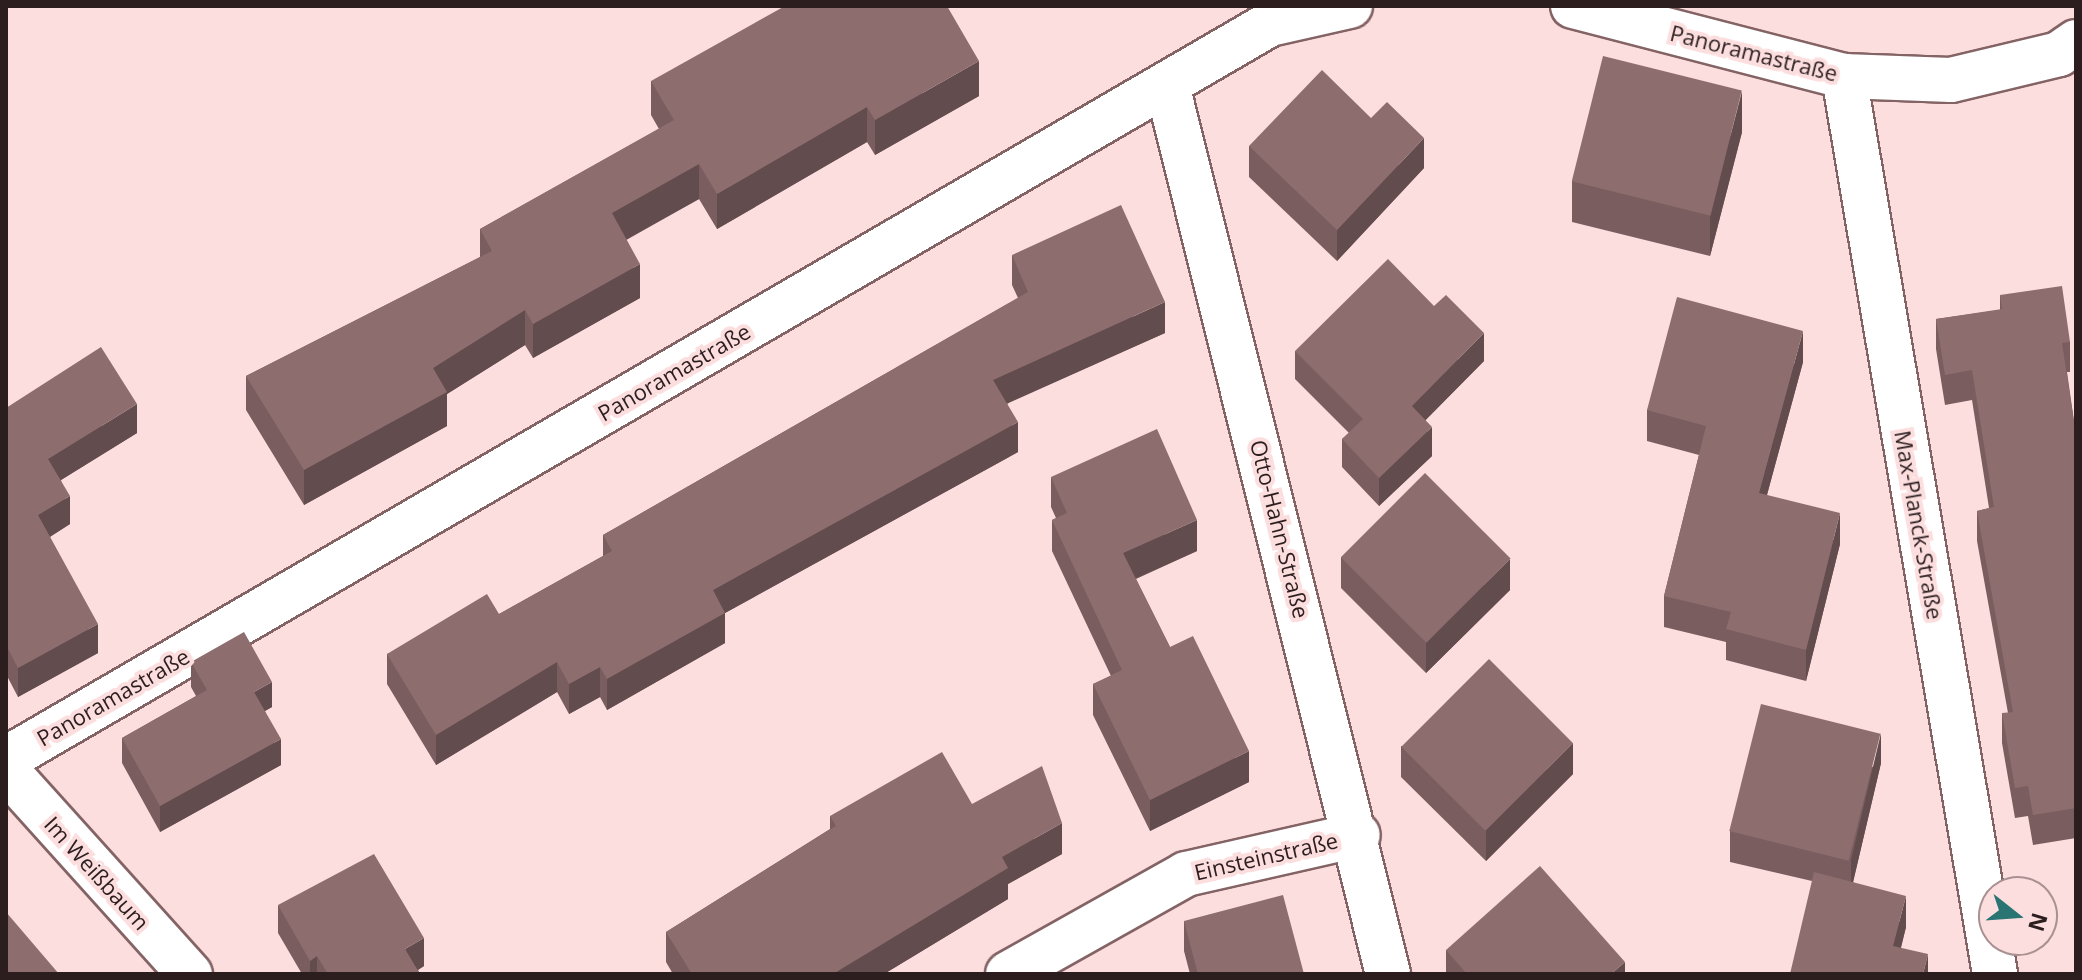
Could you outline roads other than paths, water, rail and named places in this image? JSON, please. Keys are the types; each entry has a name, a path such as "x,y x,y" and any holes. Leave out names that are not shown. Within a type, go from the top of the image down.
{"street":[{"name":"Panoramastraße","path":"6,759 1270,24 1350,6"},
{"name":"Panoramastraße","path":"1573,6 1844,76 1951,80 2059,54 2076,42"},
{"name":"Max-Planck-Straße","path":"1844,76 1995,974"},
{"name":"Otto-Hahn-Straße","path":"1167,85 1358,835 1388,974"},
{"name":"Im Weißbaum","path":"6,770 190,974"},
{"name":"Einsteinstraße","path":"1008,974 1186,874 1358,835"}]}
